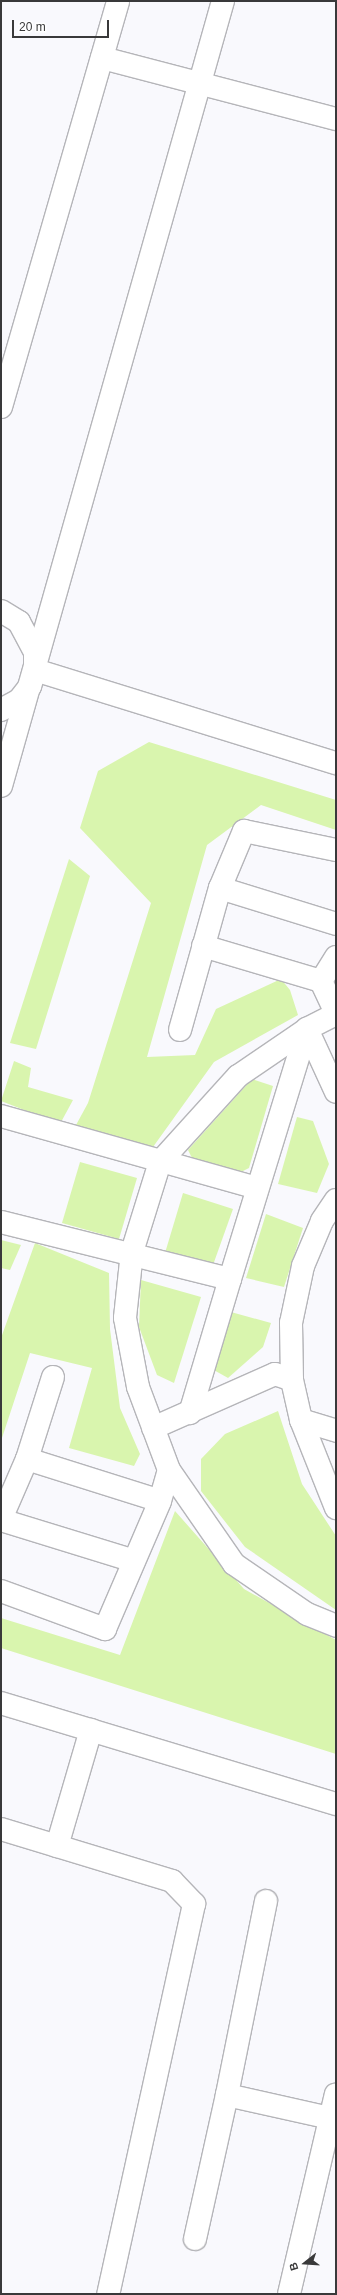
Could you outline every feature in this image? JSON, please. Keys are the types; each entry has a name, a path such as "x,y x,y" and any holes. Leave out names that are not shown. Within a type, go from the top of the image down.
{"street":[{"path":"1,408 118,1"},
{"path":"1,786 223,1"},
{"path":"102,58 336,118"},
{"path":"1,611 19,622 30,636 35,652 35,670 30,686 19,700 1,710"},
{"path":"35,670 336,763"},
{"path":"180,1030 220,888 244,832 336,850"},
{"path":"220,888 336,924"},
{"path":"203,946 321,981 336,1014 307,1029 238,1076 160,1162 132,1252 125,1318 138,1387 169,1470 234,1564 307,1614 336,1626"},
{"path":"321,981 336,957"},
{"path":"307,1029 336,1092"},
{"path":"190,1413 257,1188 307,1029"},
{"path":"1,1116 160,1162 257,1188"},
{"path":"336,1200 322,1221 303,1266 291,1323 284,1377 336,1508"},
{"path":"1,1222 132,1252 230,1279"},
{"path":"53,1377 27,1459 1,1519 134,1561"},
{"path":"153,1428 284,1377"},
{"path":"301,1420 336,1431"},
{"path":"27,1459 160,1501"},
{"path":"1,1591 105,1629 160,1501 169,1470"},
{"path":"1,1703 336,1804"},
{"path":"57,1846 91,1730"},
{"path":"1,1829 172,1881 194,1904 108,2294"},
{"path":"195,2239 227,2095 266,1901"},
{"path":"289,2294 336,2094"},
{"path":"227,2095 330,2118"}],"green space":[{"path":"149,742 336,800 336,830 261,805 207,845 147,1057 195,1055 216,1009 281,979 290,990 298,1015 214,1062 153,1147 76,1125 88,1103 151,903 80,828 98,771"},
{"path":"69,859 90,876 36,1049 10,1043"},
{"path":"14,1061 31,1068 28,1087 73,1100 60,1124 1,1101"},
{"path":"252,1079 273,1086 249,1168 233,1176 194,1162 188,1150"},
{"path":"297,1117 313,1121 329,1164 317,1193 278,1184"},
{"path":"80,1162 137,1178 119,1239 62,1223"},
{"path":"183,1193 233,1209 213,1265 165,1253"},
{"path":"266,1214 303,1228 284,1287 246,1278"},
{"path":"1,1240 21,1245 10,1270 1,1268"},
{"path":"35,1243 109,1273 110,1329 120,1408 140,1454 134,1466 69,1448 92,1368 30,1353 1,1441 1,1338"},
{"path":"141,1280 201,1297 174,1383 157,1375 139,1327"},
{"path":"231,1312 271,1323 263,1347 228,1378 212,1369"},
{"path":"278,1411 302,1484 336,1536 336,1610 245,1547 201,1491 201,1459 225,1434"},
{"path":"175,1511 244,1589 336,1640 336,1754 1,1648 1,1618 120,1655"}]}
